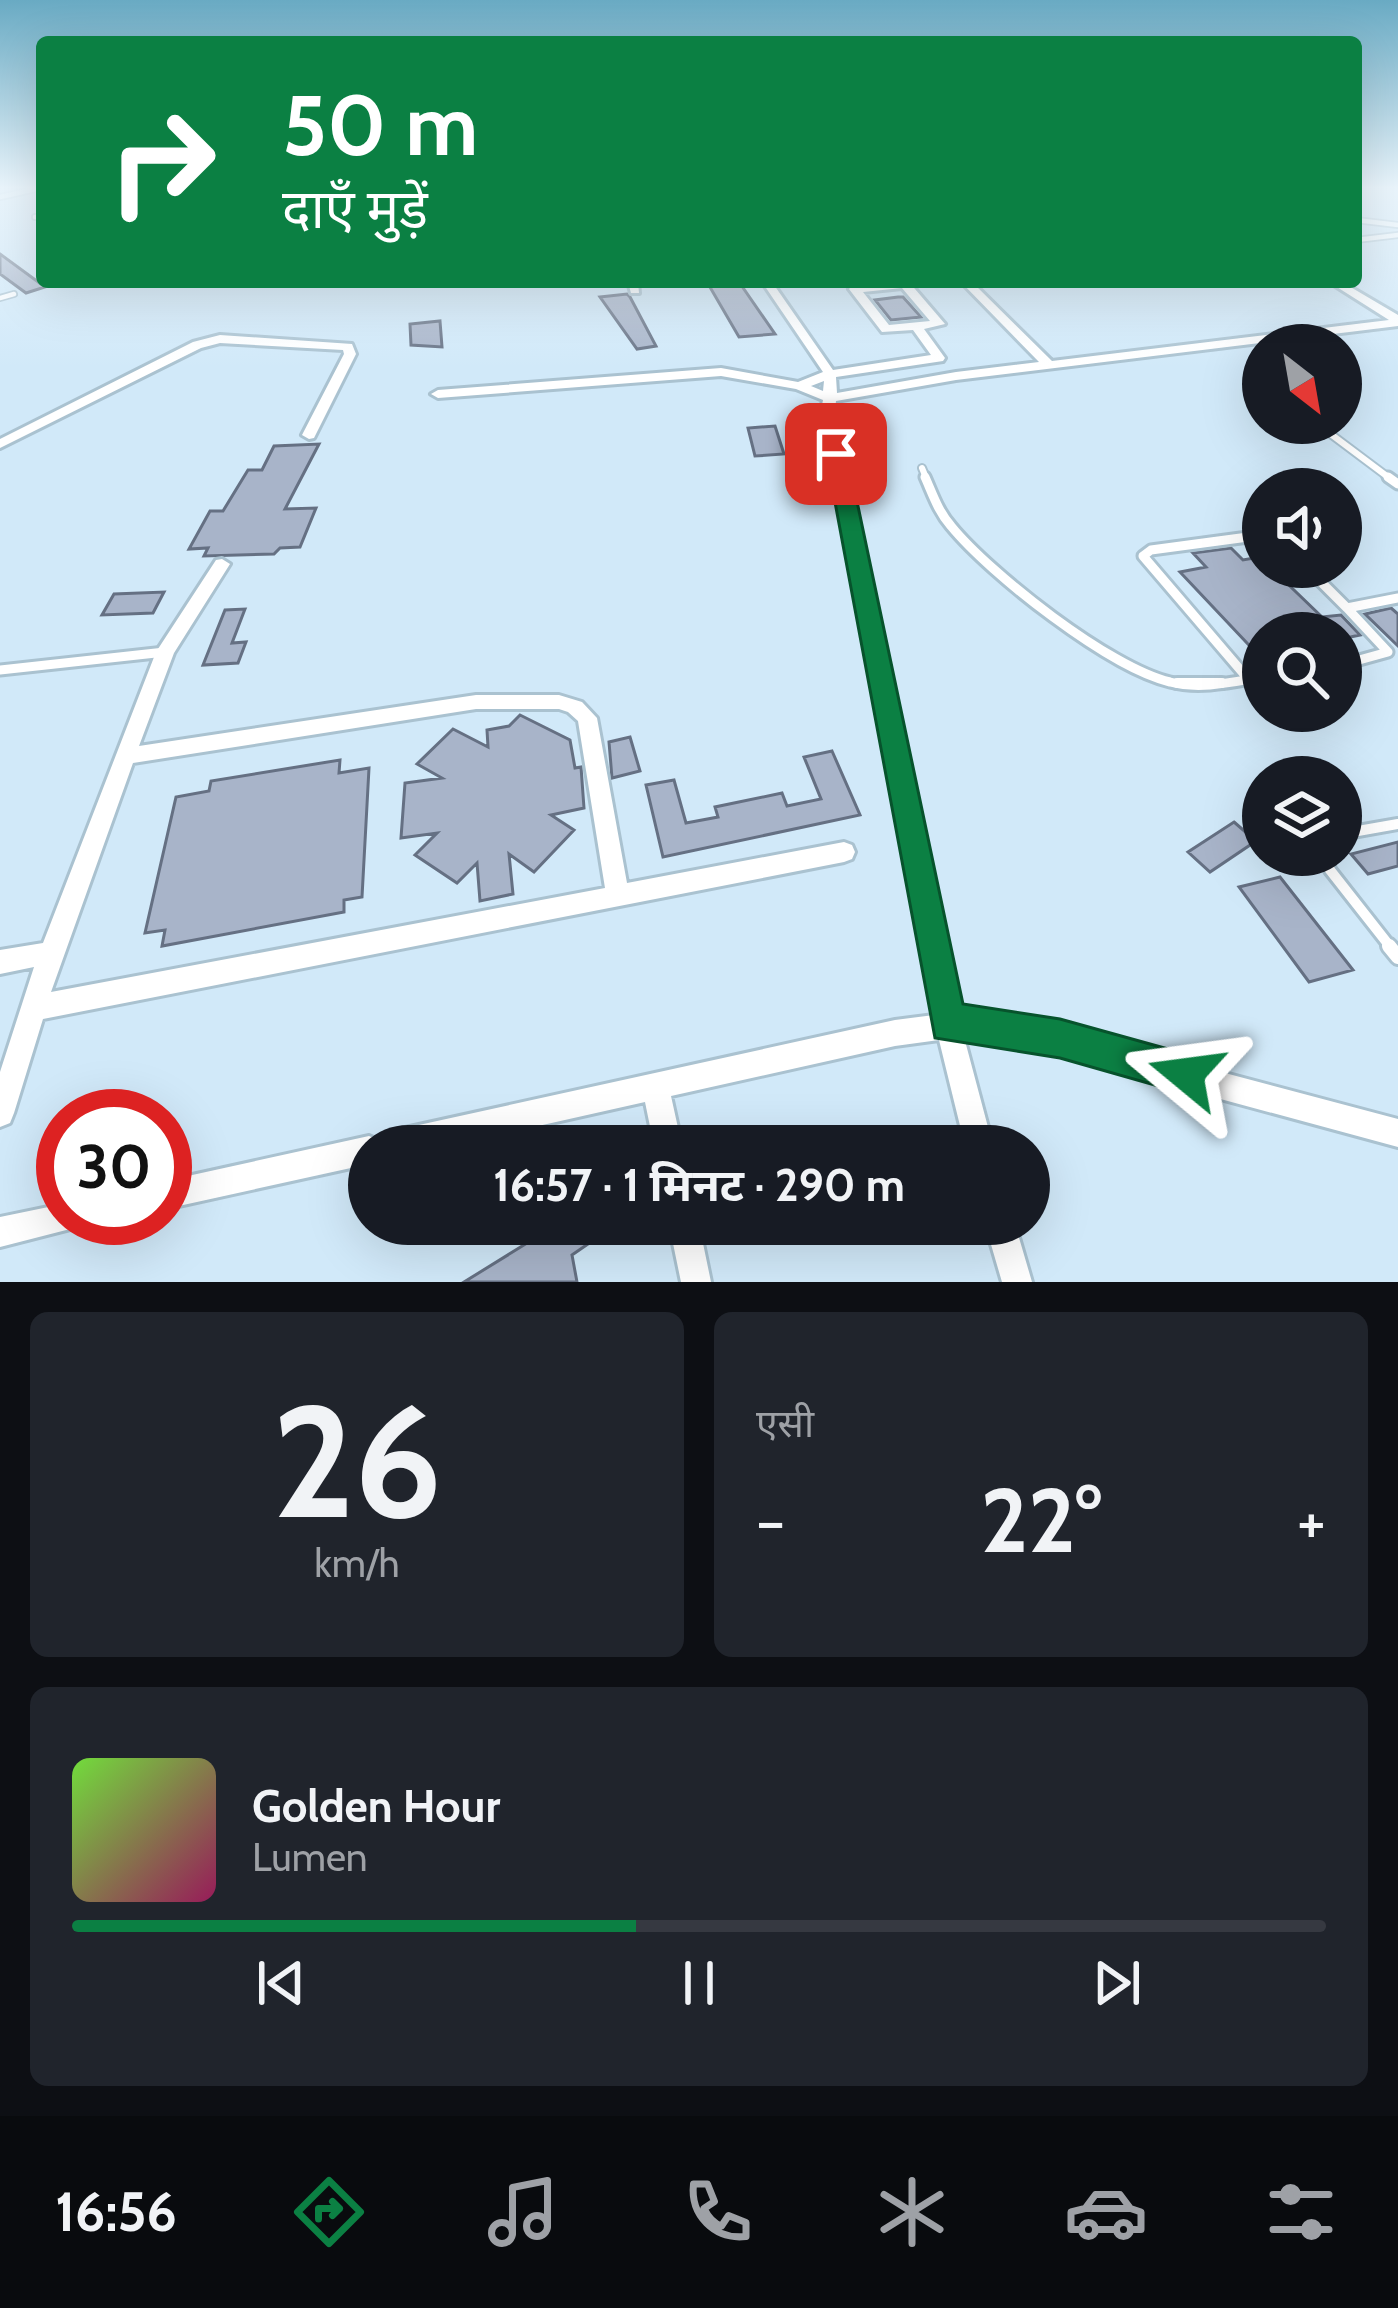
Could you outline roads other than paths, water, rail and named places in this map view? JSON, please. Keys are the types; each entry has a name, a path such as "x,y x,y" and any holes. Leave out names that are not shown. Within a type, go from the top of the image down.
{"street":[{"path":"771,288 830,374 832,433 948,1024 974,1125"},
{"path":"865,288 855,289 886,329 939,323 908,288"},
{"path":"971,288 1049,366"},
{"path":"1344,288 1398,321"},
{"path":"438,394 721,372 799,386 830,398 956,376 1398,321"},
{"path":"916,326 956,376"},
{"path":"0,444 197,345 220,339 349,347 350,354 309,434"},
{"path":"799,386 830,374 939,358"},
{"path":"0,1113 51,953 165,652 222,564"},
{"path":"126,756 476,702 559,702 587,718 618,895"},
{"path":"34,1008 844,852"},
{"path":"0,962 51,953"},
{"path":"481,1125 948,1024 974,1023 1060,1039 1398,1133"},
{"path":"655,1086 663,1125"},
{"path":"192,1190 348,1155"},
{"path":"0,1232 36,1224"},
{"path":"688,1245 696,1282"},
{"path":"1006,1245 1017,1282"}],"lane":[{"path":"0,298 14,294"},
{"path":"1344,444 1398,484"},
{"path":"922,468 939,511 954,530 1108,654 1169,682 1210,686 1242,681"},
{"path":"1242,538 1151,550 1143,556 1242,672"},
{"path":"1327,588 1351,612"},
{"path":"1347,608 1398,598"},
{"path":"1362,624 1388,652 1362,659"},
{"path":"0,670 165,652"},
{"path":"1362,830 1398,824"},
{"path":"1335,876 1398,957"}]}
